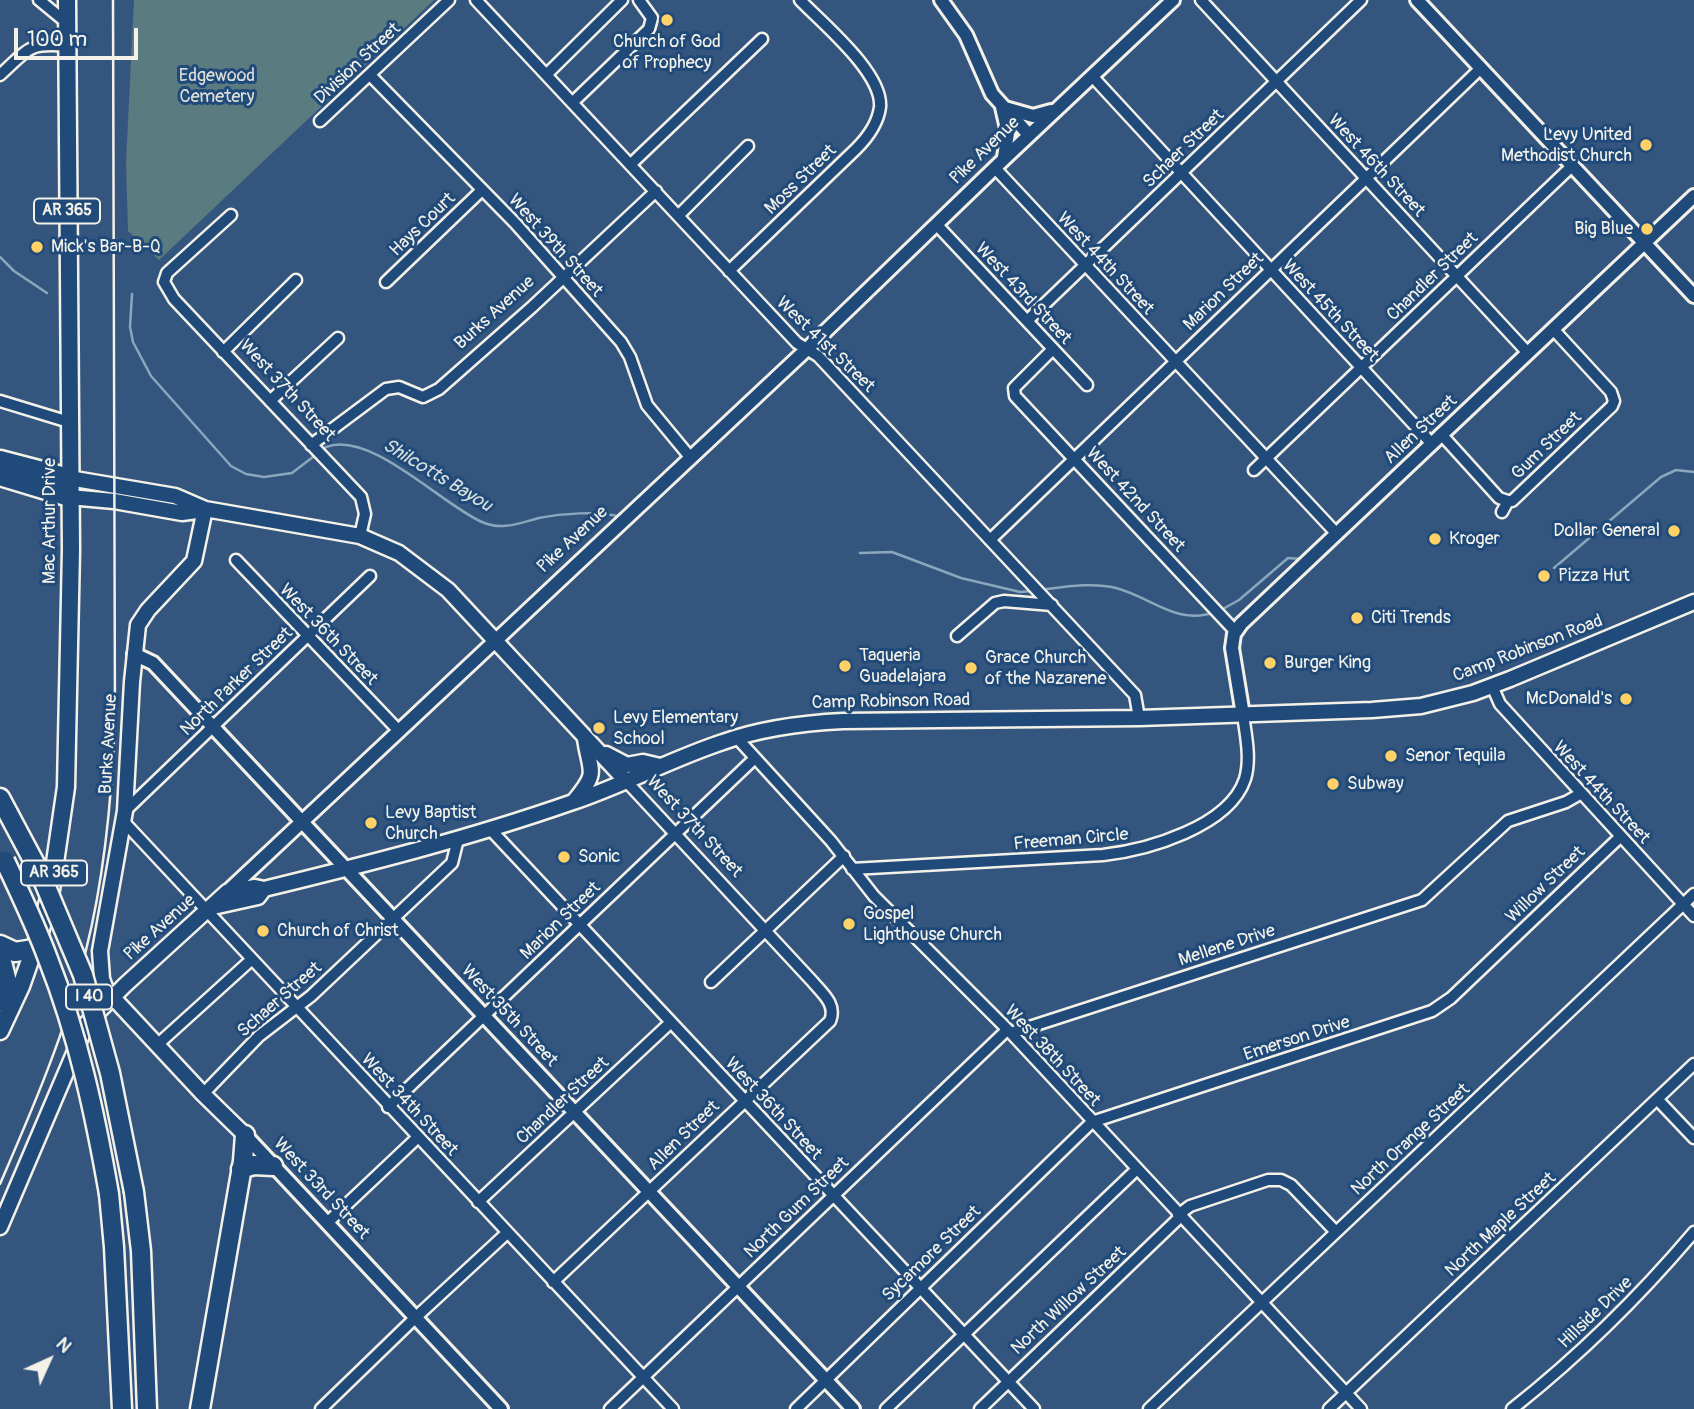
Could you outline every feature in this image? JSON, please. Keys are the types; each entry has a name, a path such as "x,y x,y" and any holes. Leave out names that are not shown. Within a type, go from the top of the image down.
{"highway":[{"path":"0,460 69,478"},
{"path":"0,476 69,497"},
{"name":"I 40","path":"4,806 41,875 83,975 110,1073 134,1192 142,1251 147,1409"},
{"name":"I 40","path":"2,856 44,948 65,1006 90,1094 109,1194 122,1409"},
{"path":"0,945 15,952 34,949"},
{"path":"0,954 7,982 9,1009"},
{"path":"200,1409 245,1135"},
{"path":"241,1169 254,1165 273,1166"}],"main road":[{"name":"Mac Arthur Drive","path":"0,1031 21,986 51,890 66,788 69,730 67,0"},
{"path":"69,478 175,496 205,509"},
{"path":"69,497 114,501 181,513 205,509"},
{"name":"West 37th Street","path":"205,509 360,536 399,553 433,577 626,781"},
{"name":"Burks Avenue","path":"113,997 103,982 100,951 125,816 138,625 194,561 205,509"},
{"name":"Camp Robinson Road","path":"209,909 258,897 264,890 458,839 574,802 660,766 737,737 770,728 824,722 1139,718 1395,709 1446,700 1492,686 1694,602"},
{"path":"574,802 590,780 593,771 585,738"},
{"path":"596,749 627,765 643,762 660,766"},
{"name":"Camp Robinson Road","path":"227,892 255,887 264,890"},
{"name":"Pike Avenue","path":"0,1227 87,1023 184,929 227,892"},
{"path":"87,1023 100,951"},
{"name":"West 33rd Street","path":"113,997 245,1135"}],"street":[{"path":"39,0 67,23"},
{"name":"Division Street","path":"320,121 449,0"},
{"name":"West 41st Street","path":"476,0 797,343 817,356 1135,695 1139,718"},
{"path":"547,74 622,0"},
{"path":"573,102 649,29 652,18 639,0"},
{"name":"Moss Street","path":"729,271 863,142 875,122 880,102 876,87 862,65 800,0"},
{"path":"941,0 966,35 992,94 1029,135"},
{"name":"Pike Avenue","path":"227,892 807,349 999,163 1173,0"},
{"name":"West 46th Street","path":"1201,0 1528,353"},
{"name":"Schaer Street","path":"1028,320 1361,0"},
{"path":"1417,0 1694,296"},
{"path":"631,164 762,39"},
{"path":"0,75 33,46 46,44 66,47"},
{"name":"Marion Street","path":"990,540 1481,68"},
{"name":"West 39th Street","path":"370,75 515,223 621,342 630,358 647,405 690,457"},
{"name":"West 45th Street","path":"1092,76 1361,368 1499,498 1508,501"},
{"path":"1002,106 1033,116 1059,107"},
{"path":"999,163 1008,144 1002,106"},
{"path":"679,215 748,146"},
{"name":"West 44th Street","path":"999,163 1085,266 1336,533"},
{"name":"Chandler Street","path":"1254,470 1573,165"},
{"name":"Hays Court","path":"386,282 482,190"},
{"name":"Burks Avenue","path":"312,446 386,389 399,387 423,397 429,395 563,279 656,191"},
{"name":"Allen Street","path":"1235,631 1694,196"},
{"name":"West 37th Street","path":"231,215 167,273 164,279 174,299 361,497 365,514 360,536"},
{"name":"West 43rd Street","path":"936,224 1087,385"},
{"path":"223,352 296,280"},
{"name":"Gum Street","path":"1502,512 1508,501 1612,406 1614,401 1611,392 1553,329"},
{"path":"270,401 338,338"},
{"name":"West 42nd Street","path":"1053,349 1013,390 1015,396 1235,631"},
{"path":"0,401 69,422"},
{"name":"West 36th Street","path":"236,559 399,731"},
{"name":"North Parker Street","path":"125,816 370,576"},
{"path":"957,636 995,603 1004,600 1048,601"},
{"path":"1235,631 1232,648 1243,715"},
{"name":"West 35th Street","path":"134,654 153,663 853,1409"},
{"name":"West 44th Street","path":"1492,686 1500,704 1694,916"},
{"name":"Freeman Circle","path":"852,869 1103,855 1133,851 1172,839 1224,809 1237,794 1246,776 1247,764 1243,715"},
{"name":"West 38th Street","path":"737,737 844,856 874,897 1009,1031 1346,1393"},
{"name":"Marion Street","path":"388,1107 755,758"},
{"name":"West 37th Street","path":"626,781 829,1002 833,1011"},
{"name":"Mellene Drive","path":"1009,1031 1422,900 1508,821 1566,802 1580,794"},
{"name":"West 34th Street","path":"125,816 251,960 673,1409"},
{"name":"West 36th Street","path":"489,829 1034,1409"},
{"name":"Willow Street","path":"1494,956 1620,837"},
{"name":"Schaer Street","path":"204,1094 259,1036 311,996 452,863 458,839"},
{"path":"711,982 844,856"},
{"name":"North Orange Street","path":"1149,1409 1694,894"},
{"name":"Emerson Drive","path":"1092,1122 1421,1016 1443,1004 1494,956"},
{"path":"157,1045 251,960"},
{"name":"Allen Street","path":"553,1282 830,1021 833,1011"},
{"name":"Chandler Street","path":"478,1202 670,1023"},
{"name":"North Gum Street","path":"610,1409 832,1195 1009,1031"},
{"name":"North Maple Street","path":"1329,1409 1694,1064"},
{"path":"1657,1099 1694,1138"},
{"name":"Sycamore Street","path":"796,1409 1092,1122"},
{"name":"West 33rd Street","path":"245,1135 501,1409"},
{"path":"327,1223 417,1138"},
{"path":"886,1409 1136,1170"},
{"name":"North Willow Street","path":"980,1409 1186,1209 1275,1179 1291,1185 1336,1232"},
{"name":"Hillside Drive","path":"1512,1409 1596,1337 1650,1283 1694,1232"},
{"path":"321,1409 507,1233"},
{"path":"1346,1393 1361,1409"}],"green space":[{"name":"Edgewood Cemetery","path":"134,0 434,0 159,260 128,231 126,162"}],"waterway":[{"name":"Shilcotts Bayou","path":"0,257 14,271 47,293"},
{"name":"Shilcotts Bayou","path":"132,294 130,327 133,342 151,376 231,466 246,474 264,477 292,473 326,447 344,445 364,449 385,459 466,513 489,525 510,525 580,513 620,517"},
{"path":"1554,568 1661,477 1676,470 1694,472"},
{"path":"860,553 892,552 961,578 1020,592 1033,591"},
{"path":"1221,610 1239,600 1288,558 1301,559"},
{"path":"1040,590 1107,586 1129,592 1176,613 1201,615 1215,612"}],"railway":[{"path":"0,1184 48,1069 78,980 93,922 110,807 115,719 113,0"}],"place":[{"name":"Church of God of Prophecy","path":"667,20"},
{"name":"Levy United Methodist Church","path":"1646,145"},
{"name":"Big Blue","path":"1647,229"},
{"name":"Mick's Bar-B-Q","path":"37,247"},
{"name":"Dollar General","path":"1674,531"},
{"name":"Kroger","path":"1435,539"},
{"name":"Pizza Hut","path":"1544,576"},
{"name":"Citi Trends","path":"1357,618"},
{"name":"Burger King","path":"1270,663"},
{"name":"Taqueria Guadelajara","path":"845,666"},
{"name":"Grace Church of the Nazarene","path":"971,668"},
{"name":"McDonald's","path":"1626,699"},
{"name":"Levy Elementary School","path":"599,728"},
{"name":"Senor Tequila","path":"1391,756"},
{"name":"Subway","path":"1333,784"},
{"name":"Levy Baptist Church","path":"371,823"},
{"name":"Sonic","path":"564,857"},
{"name":"Gospel Lighthouse Church","path":"849,924"},
{"name":"Church of Christ","path":"263,931"}]}
